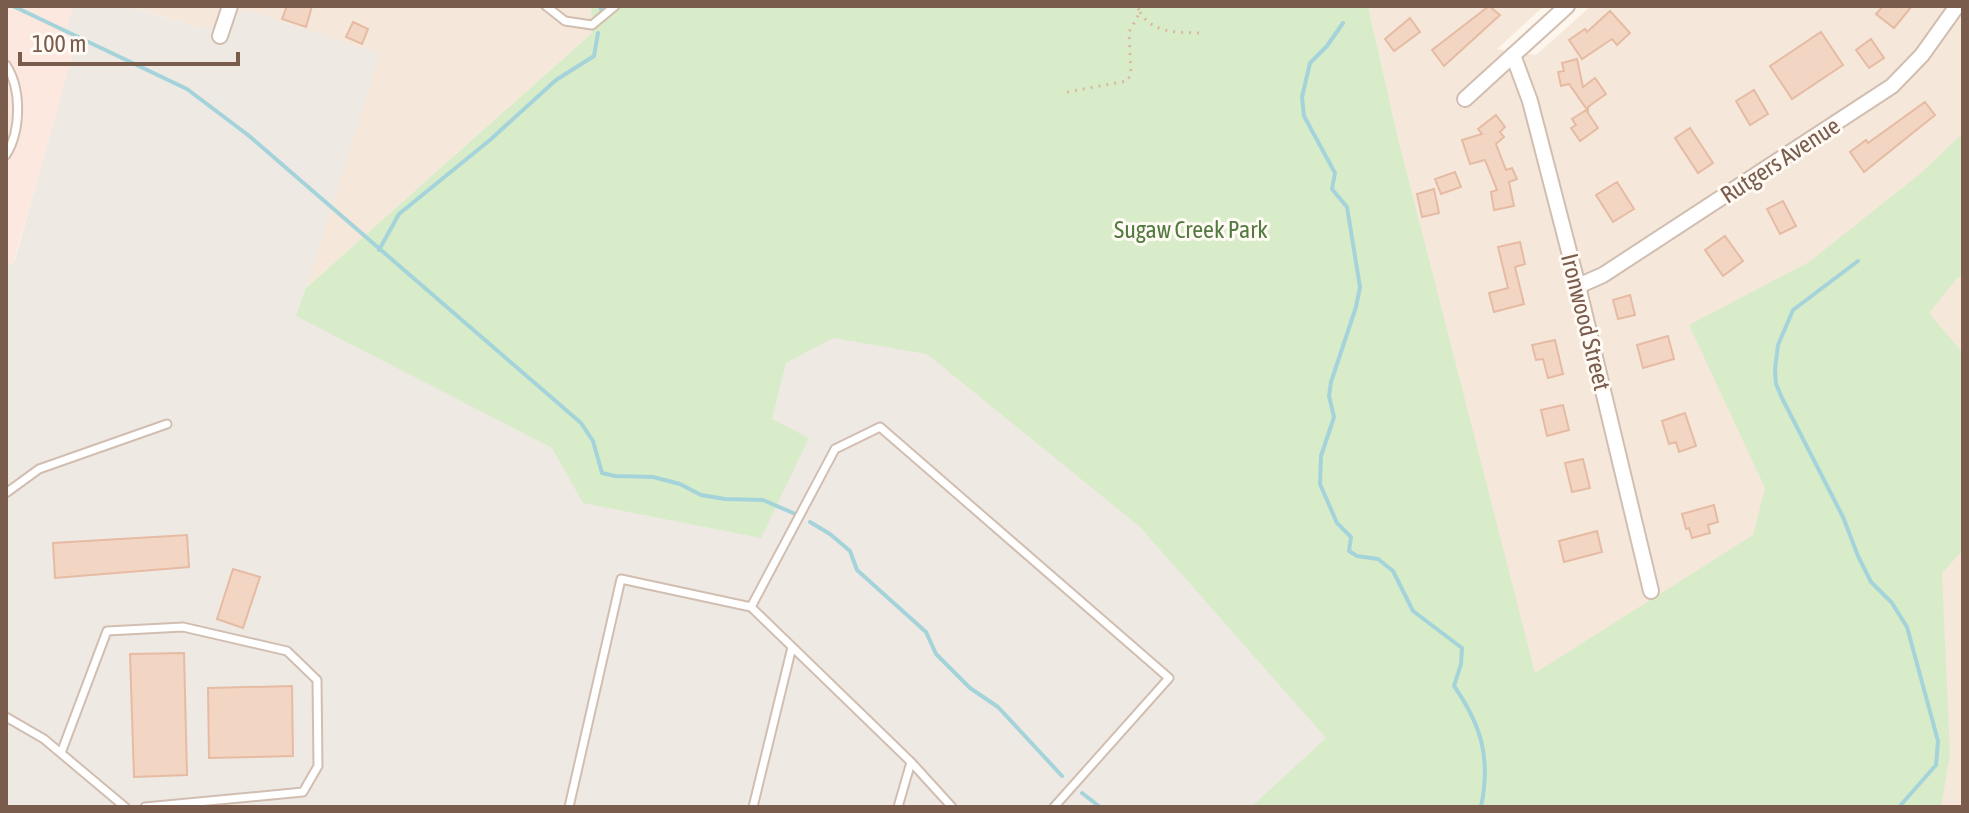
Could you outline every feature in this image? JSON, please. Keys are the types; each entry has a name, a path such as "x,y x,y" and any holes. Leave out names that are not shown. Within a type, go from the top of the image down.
{"street":[{"path":"220,36 230,6"},
{"path":"1465,99 1567,6"},
{"name":"Rutgers Avenue","path":"1578,286 1603,275 1880,95 1903,77 1957,6"},
{"name":"Ironwood Street","path":"1513,55 1530,101 1578,286 1651,591"}],"lane":[{"path":"546,6 565,21 592,25 615,6"},
{"path":"6,65 14,76 18,121 6,155"},
{"path":"6,493 39,469 167,424"},
{"path":"751,607 835,449 880,427 1169,678 1054,807"},
{"path":"569,807 621,579 751,607 911,762 952,807"},
{"path":"61,753 107,631 183,627 287,651 317,680 318,766 303,792 145,807"},
{"path":"753,807 792,647"},
{"path":"6,717 44,739 125,807"},
{"path":"898,807 911,762"}],"path":[{"path":"1137,6 1153,27 1200,33"},
{"path":"1067,92 1127,81 1131,74 1129,32 1140,12"}],"shaded area":[{"path":"6,6 73,6 65,32 78,38 13,264 6,265"},
{"path":"73,6 127,6 204,29 247,10 380,54 302,302 868,304 1437,733 1316,807 6,807 6,265 14,263 77,39 65,32"},
{"path":"128,6 591,6 592,33 306,288 247,11 204,29"},
{"path":"1368,6 1544,6 1497,49 1536,55 1591,6 1963,6 1963,807 1802,807 1538,688 1398,138"}],"green space":[{"name":"Sugaw Creek Park","path":"591,6 1368,6 1398,138 1535,673 1753,535 1765,488 1689,325 1809,262 1921,173 1963,133 1963,278 1958,277 1929,313 1963,353 1963,550 1942,573 1950,755 1941,807 1251,807 1326,738 1140,527 927,354 833,338 786,363 772,419 809,438 761,538 583,503 552,448 296,316 306,288 592,33"}],"building":[{"path":"287,6 312,6 306,27 282,19"},
{"path":"1489,6 1500,15 1444,66 1432,50"},
{"path":"1883,6 1912,6 1894,28 1876,14"},
{"path":"1610,11 1630,33 1617,45 1612,39 1582,59 1569,40 1585,29 1587,32"},
{"path":"1410,18 1420,32 1394,51 1385,39"},
{"path":"353,22 368,29 362,44 346,37"},
{"path":"1821,32 1843,65 1792,99 1770,66"},
{"path":"1871,39 1884,58 1869,68 1856,50"},
{"path":"1577,59 1583,87 1595,78 1606,94 1588,107 1588,111 1569,84 1561,86 1558,72 1564,71 1562,63"},
{"path":"1754,90 1768,114 1750,125 1736,101"},
{"path":"1925,102 1935,115 1864,172 1850,152 1866,140 1868,143"},
{"path":"1586,110 1598,128 1580,141 1571,128 1576,125 1572,119"},
{"path":"1496,115 1505,127 1500,132 1504,137 1496,144 1506,170 1512,168 1517,179 1509,182 1514,206 1494,210 1491,192 1497,190 1485,160 1470,164 1462,140 1482,134 1478,129"},
{"path":"1690,128 1713,163 1698,173 1675,138"},
{"path":"1455,172 1461,187 1441,194 1435,179"},
{"path":"1617,182 1634,209 1613,222 1596,195"},
{"path":"1434,189 1439,213 1422,217 1417,194"},
{"path":"1783,201 1796,226 1780,234 1767,209"},
{"path":"1725,236 1743,261 1723,276 1705,250"},
{"path":"1520,242 1525,264 1515,267 1524,304 1494,312 1489,293 1508,288 1498,247"},
{"path":"1630,295 1635,315 1618,319 1613,300"},
{"path":"1668,336 1674,359 1643,368 1637,345"},
{"path":"1555,340 1563,374 1548,378 1543,359 1536,360 1532,345"},
{"path":"1563,405 1569,430 1547,436 1541,410"},
{"path":"1685,413 1696,446 1679,452 1676,442 1669,444 1662,421"},
{"path":"1583,459 1590,488 1572,492 1565,463"},
{"path":"1714,505 1718,522 1708,525 1710,533 1692,538 1682,514"},
{"path":"1597,531 1602,552 1564,562 1559,541"},
{"path":"187,535 189,567 55,578 53,543"},
{"path":"233,569 260,577 243,628 217,619"},
{"path":"184,653 187,775 134,777 130,654"},
{"path":"292,686 293,756 209,758 208,688"}],"waterway":[{"path":"13,6 187,89 248,135 581,423 593,441 602,473 653,477 680,484 701,495 763,500 793,513"},
{"path":"600,6 602,12"},
{"path":"1343,23 1310,63 1302,97 1304,116 1335,173 1332,189 1347,207 1360,287 1331,382 1329,396 1334,417 1321,456 1320,484 1337,523 1351,537 1349,551 1357,556 1378,559 1393,571 1413,611 1462,648 1454,686 1471,715 1482,744 1485,773 1481,807"},
{"path":"379,250 399,214 490,140 556,80 594,56 598,33"},
{"path":"1858,261 1793,310 1778,345 1776,384 1843,517 1871,582 1892,603 1907,627 1938,741 1936,765 1899,807"},
{"path":"810,522 850,551 857,570 926,632 936,654 970,688 998,707 1062,776"},
{"path":"1082,793 1100,807"}]}
